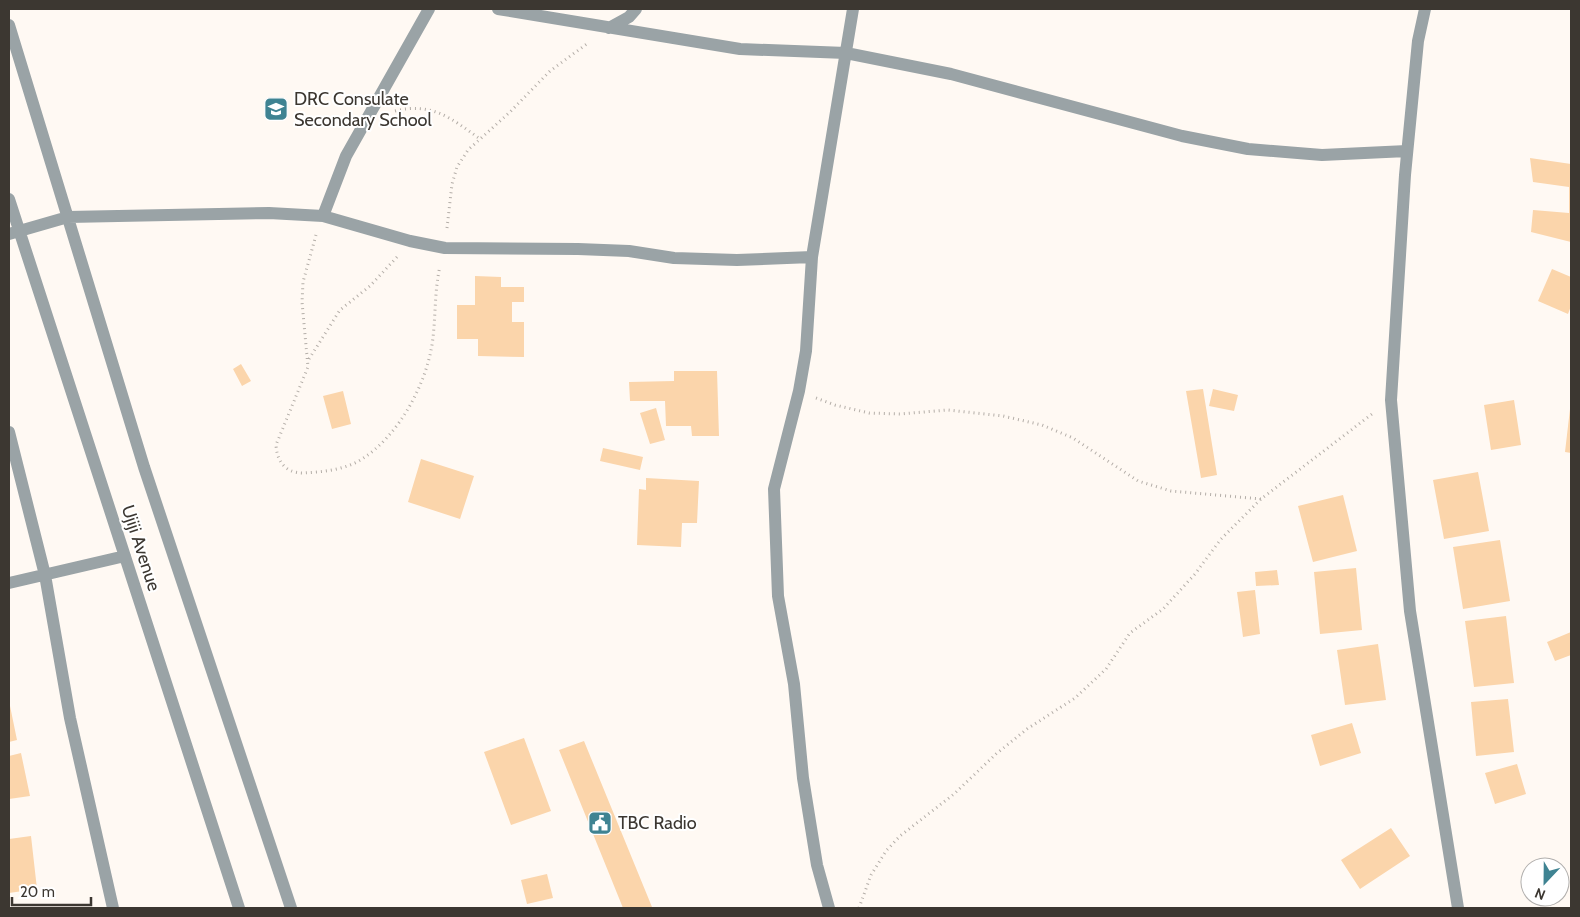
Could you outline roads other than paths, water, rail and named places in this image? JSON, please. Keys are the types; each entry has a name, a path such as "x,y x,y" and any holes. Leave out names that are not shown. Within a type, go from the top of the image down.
{"street":[{"path":"323,216 346,156 429,9"},
{"path":"498,9 740,49 846,53 951,74 1182,136 1248,149 1322,155 1408,151"},
{"path":"609,28 629,17 636,9"},
{"path":"829,908 817,865 803,778 794,684 778,596 774,489 799,391 806,350 812,257 853,9"},
{"path":"1425,9 1418,40 1408,151 1390,400 1410,611 1458,908"},
{"path":"9,25 99,325 144,467 291,908"},
{"name":"Ujiji Avenue","path":"9,199 14,233 125,556 239,908"},
{"path":"14,233 68,217 269,213 323,216 410,241 445,248 630,251 674,258 737,260 812,257"},
{"path":"9,432 45,575 70,718 113,908"},
{"path":"9,583 125,556"}],"place":[{"name":"DRC Consulate Secondary School","path":"276,109"},
{"name":"TBC Radio","path":"600,823"}]}
